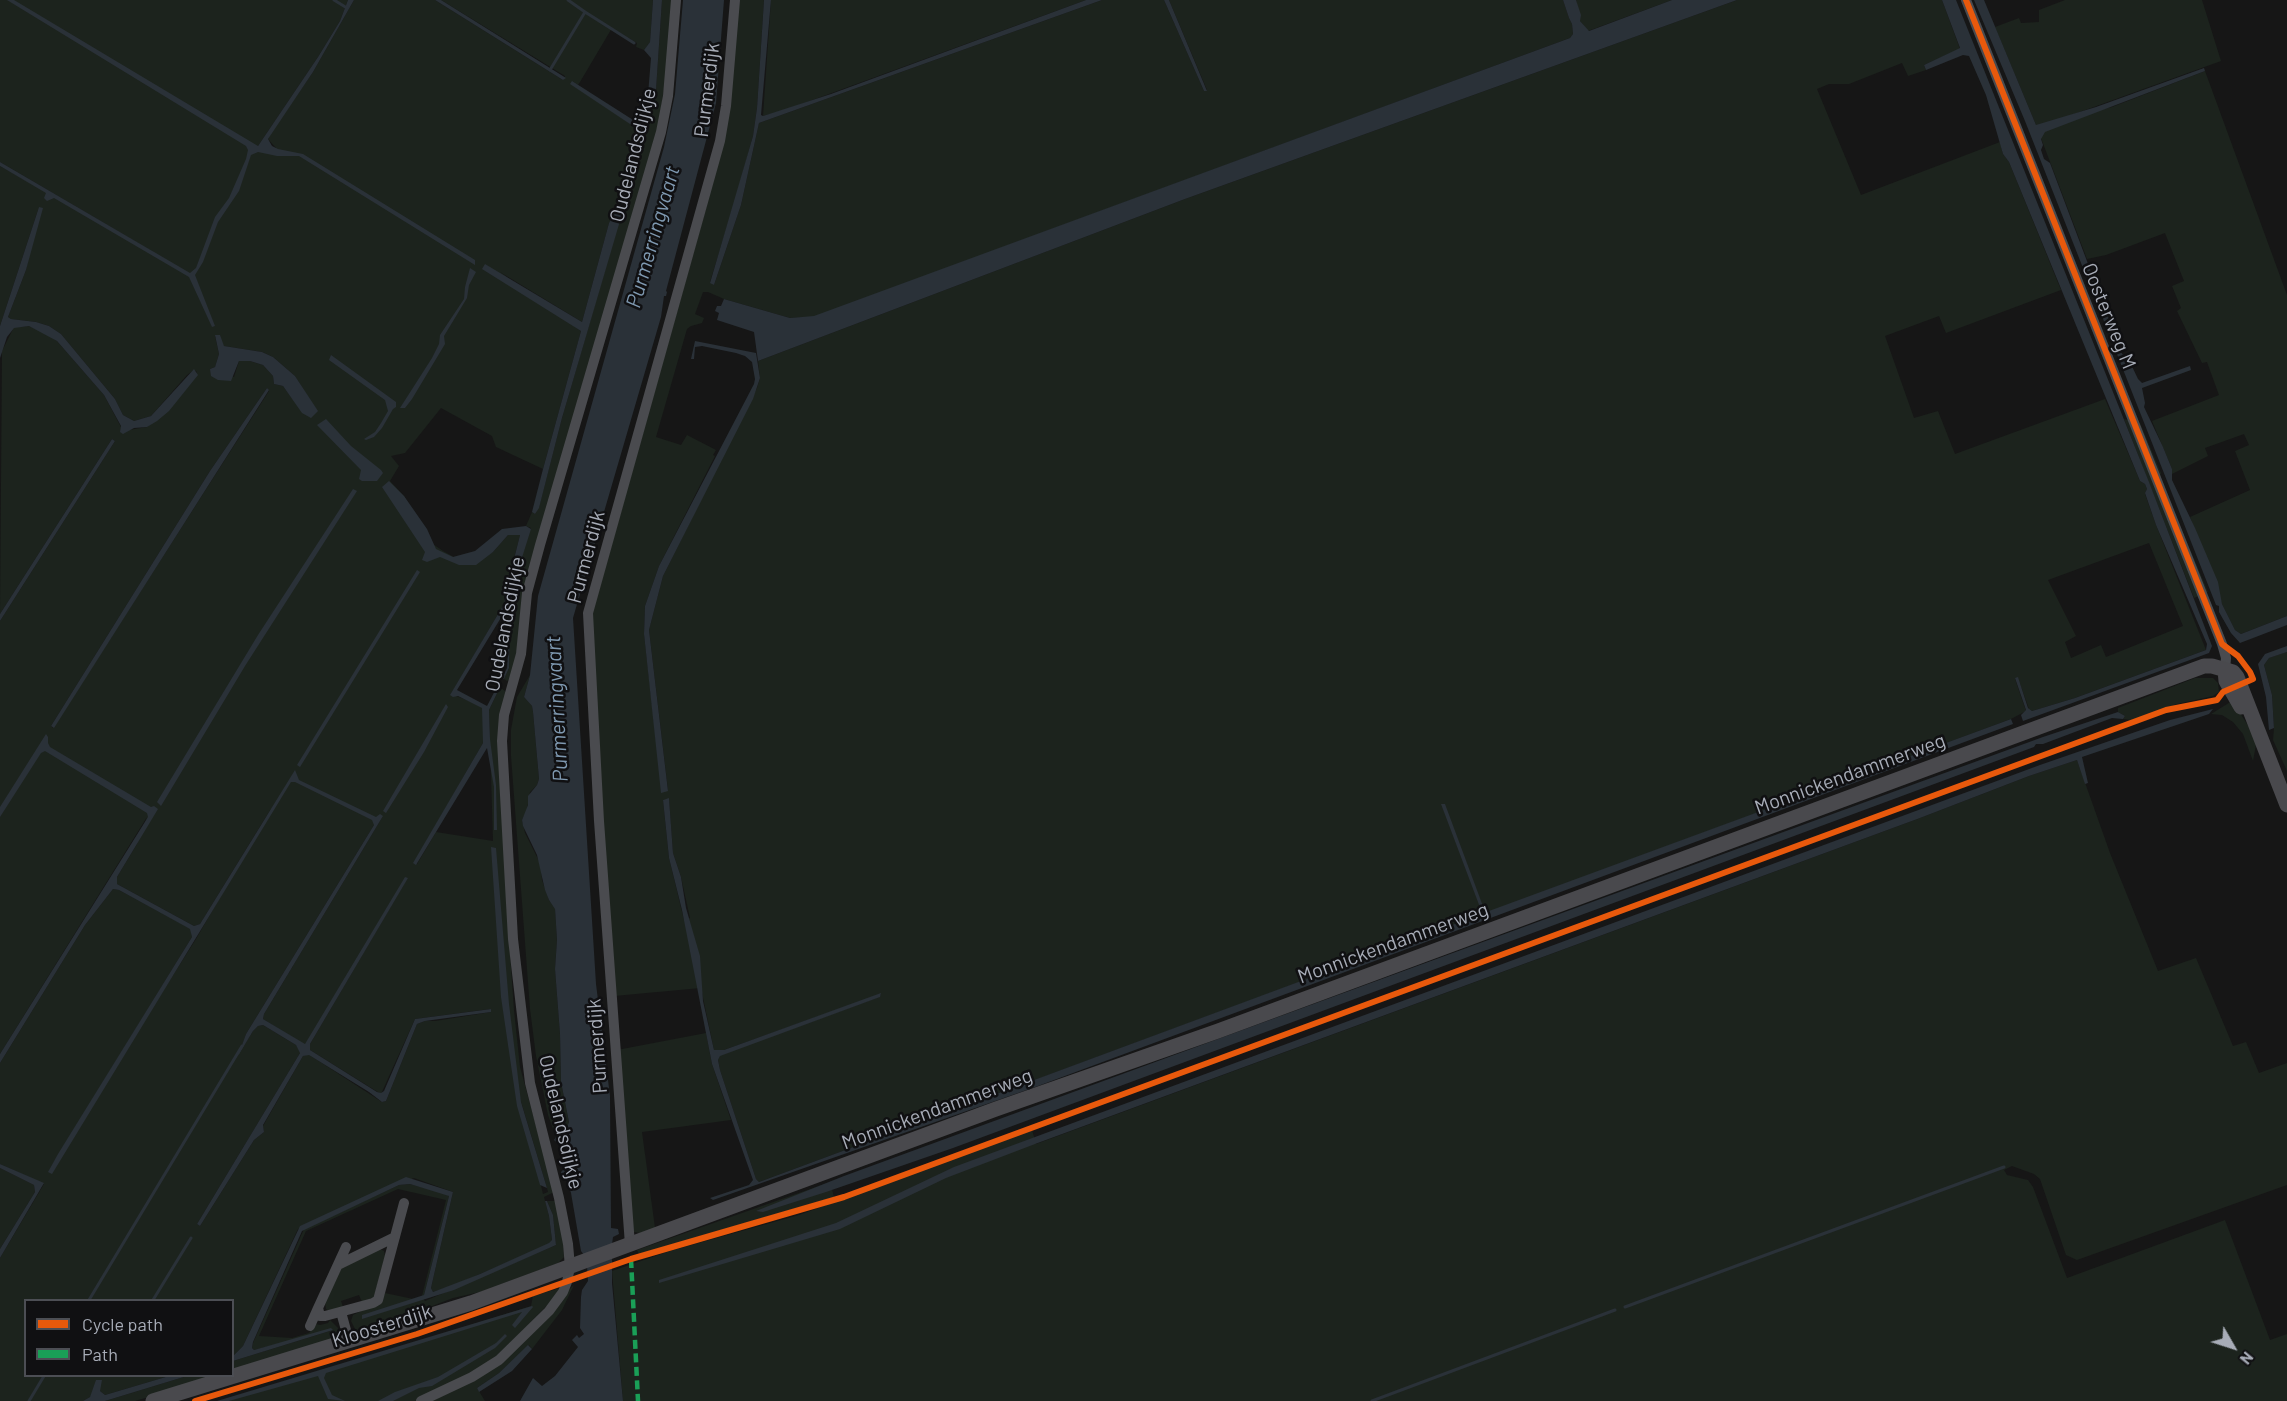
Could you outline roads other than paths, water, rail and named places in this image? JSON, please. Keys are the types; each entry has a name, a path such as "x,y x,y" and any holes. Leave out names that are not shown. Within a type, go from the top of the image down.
{"street":[{"name":"Oudelandsdijkje","path":"573,1266 560,1198 530,1083 513,939 502,741 504,715 521,654 528,593 540,545 661,132 668,96 676,0"},
{"name":"Purmerdijk","path":"625,1246 588,613 720,141 726,106 735,0"},
{"name":"Oosterweg M","path":"1966,0 2222,644 2226,658 2226,681 2257,731 2287,805"},
{"name":"Monnickendammerweg","path":"573,1266 996,1109 1218,1031 2204,666 2225,669"},
{"name":"Kloosterdijk","path":"318,1308 320,1316 378,1300 404,1203"},
{"path":"338,1265 395,1238"},
{"name":"Kloosterdijk","path":"310,1326 346,1247"},
{"name":"Kloosterdijk","path":"234,1376 471,1303 573,1266"},
{"path":"421,1401 483,1371 510,1349 555,1304 566,1287 573,1266"},
{"name":"Kloosterdijk","path":"341,1312 349,1341"},
{"name":"Kloosterdijk","path":"153,1401 231,1377"}],"water":[{"path":"7,0 14,0 258,146 318,57 340,21 348,0 354,0 313,72 268,139 272,146 278,149 303,154 475,260 475,265 299,156 277,156 258,152 251,155 239,191 218,222 203,262 195,275 215,326 212,327 189,277 54,198 47,201 44,198 46,193 0,166 0,162 190,273 196,268 215,217 229,198 246,159 248,150 246,146"},
{"path":"435,0 441,0 566,78 563,80"},
{"path":"653,0 662,0 656,90 652,108 647,107 651,58 644,50 650,42"},
{"name":"Purmerringvaart","path":"683,0 724,0 716,103 666,296 664,296 661,317 573,618 596,984 610,1096 611,1228 618,1229 619,1234 613,1237 612,1244 612,1283 623,1401 520,1401 533,1378 542,1386 555,1376 578,1347 572,1340 577,1335 579,1338 584,1334 580,1328 581,1297 582,1290 588,1281 571,1193 566,1177 562,1176 561,1172 564,1169 560,1145 554,1140 556,1137 564,1136 569,1122 561,1082 555,969 557,940 555,909 545,890 537,855 522,820 528,805 528,796 539,779 532,706 524,697 530,675 538,596 664,147 675,94"},
{"path":"764,0 771,0 761,115 763,116 831,94 1086,0 1102,0 759,123 741,205 714,285 710,283 753,136"},
{"path":"1164,0 1169,0 1207,91 1204,91"},
{"path":"1563,0 1576,0 1581,15 1580,21 1589,31 1672,0 1737,0 1185,199 758,361 754,332 717,320 719,313 715,311 724,299 790,318 814,316 1570,38 1573,34 1572,24"},
{"path":"1942,0 1956,0 2149,482 2212,646 2209,653 2023,721 2021,715 2026,710 2015,678 2018,677 2028,708 2032,711 2075,698 2206,650 2207,644 2156,525 2145,493 2147,489 2145,484 2140,481 2009,162 2003,154 1986,95 1969,56 1963,55 1926,70 1924,65 1960,48"},
{"path":"1974,0 1984,0 2036,125 2096,107 2204,68 2205,71 2045,132 2041,139 2043,145 2041,150 2044,159 2050,163 2122,354 2128,358 2138,379 2142,383 2190,366 2191,370 2142,388 2144,407 2172,469 2172,480 2218,582 2222,604 2235,630 2241,634 2287,616 2287,625 2240,643 2231,633 2219,612 2219,606 2216,605 2025,121"},
{"path":"572,81 641,125 644,118 648,120 626,200 620,199 639,130 570,84"},
{"path":"39,207 43,208 26,270 8,317 49,326 61,334 115,399 123,415 134,421 151,416 194,369 198,375 169,411 147,427 134,428 123,434 120,432 121,426 104,395 57,341 29,326 14,328 7,337 0,358 0,326"},
{"path":"617,209 622,211 622,214 562,418 539,508 535,514 532,512 581,331 482,269 485,264 582,322 609,223"},
{"path":"470,268 476,272 469,285 467,298 444,336 445,344 412,399 405,408 400,408 432,358 439,344 440,335 464,299"},
{"path":"215,335 220,335 224,346 262,352 273,357 295,376 318,411 311,418 302,413 283,386 274,384 273,376 263,365 250,361 239,361 231,381 218,380 211,376 210,369 215,367 219,354"},
{"path":"695,341 756,353 760,378 753,399 663,576 649,630 668,791 661,793 644,634 645,606 659,566 755,379 752,362 736,353 702,346 695,347 694,359 691,359"},
{"path":"331,355 396,402 396,407 374,437 364,439 375,432 388,411 385,400 329,360"},
{"path":"267,388 269,390 54,728 51,726 210,471"},
{"path":"326,419 351,446 381,470 383,473 377,481 359,479 361,470 317,425"},
{"path":"112,439 115,441 0,621 0,614"},
{"path":"389,481 404,496 427,529 436,549 453,557 475,551 502,529 526,526 531,529 514,583 508,583 520,535 508,535 493,552 476,565 459,565 440,557 427,562 422,560 425,552 382,487"},
{"path":"353,489 357,491 245,666 161,806 157,802 258,635"},
{"path":"417,570 420,572 300,767 297,765"},
{"path":"506,594 514,595 510,619 509,668 504,679 502,678 507,668 508,654 507,612 505,611 457,690 487,706 498,685 500,687 489,710 496,785 497,830 494,830 494,787 487,748 416,865 413,863 483,743 482,708 458,696 450,695 504,604"},
{"path":"2287,646 2287,652 2269,658 2264,665 2272,695 2274,728 2269,730 2266,697 2258,664 2265,654"},
{"path":"446,704 448,707 424,752 386,813 383,811"},
{"path":"2213,709 2209,714 2082,757 2088,783 2085,784 2077,760 2029,776 1035,1144 946,1178 840,1229 659,1283 659,1280 836,1223 954,1167 2040,765 2170,720"},
{"path":"2118,712 2125,716 2123,719 2112,718 2043,744 2036,744 2034,747 953,1148 826,1192 763,1212 756,1211 844,1176 2043,737"},
{"path":"2011,719 2013,724 1038,1086 713,1200 710,1198 749,1185 753,1180 712,1064 682,910 669,858 663,800 669,798 673,853 700,956 703,1001 714,1050 724,1050 881,993 880,997 720,1056 718,1060 720,1070 756,1179 759,1182 1479,915 1481,910 1441,804 1445,804 1484,909 1489,911"},
{"path":"46,734 50,747 158,809 117,877 117,884 194,926 200,924 295,770 299,780 376,817 380,814 383,816 263,1019 305,1044 405,877 408,878 310,1044 310,1050 377,1092 384,1091 415,1019 491,1009 491,1012 417,1024 386,1101 382,1102 309,1055 303,1056 263,1125 264,1132 254,1140 200,1226 197,1224 300,1053 296,1045 263,1025 253,1031 238,1056 246,1034 374,825 372,820 291,782 52,1174 48,1172 192,937 190,929 119,890 113,889 85,925 0,1063 0,1054 148,817 147,813 45,751 41,753 0,817 0,807"},
{"path":"491,847 496,848 509,1004 521,1102 547,1188 540,1185 517,1106 501,997"},
{"path":"0,1164 44,1183 0,1258 0,1249 35,1192 34,1185 0,1168"},
{"path":"406,1177 453,1192 431,1288 433,1292 549,1243 552,1240 545,1201 553,1215 556,1245 454,1290 362,1319 362,1315 424,1295 449,1196 410,1184 399,1185 302,1231 252,1348 254,1350 331,1328 333,1330 234,1361 234,1355 243,1346 300,1226"},
{"path":"532,1306 515,1328 512,1325 522,1312 326,1373 324,1378 332,1395 345,1401 328,1399 318,1376 229,1401 217,1401"},
{"path":"505,1334 507,1336 495,1348 432,1386 419,1388 393,1401 378,1401 395,1392 438,1377 496,1343"},
{"path":"528,1345 532,1349 512,1371 479,1392 477,1388 499,1373"},
{"path":"166,1377 184,1377 105,1401 83,1401 90,1397 96,1380 102,1380 100,1391 105,1395"}],"waterway":[{"path":"334,0 347,8"},
{"path":"550,70 585,12 568,0"},
{"path":"585,12 634,43"},
{"path":"90,1299 242,1046"},
{"path":"1625,1307 2004,1167"},
{"path":"154,1299 191,1238"},
{"path":"1372,1401 1615,1310"},
{"path":"29,1401 43,1377"}]}
